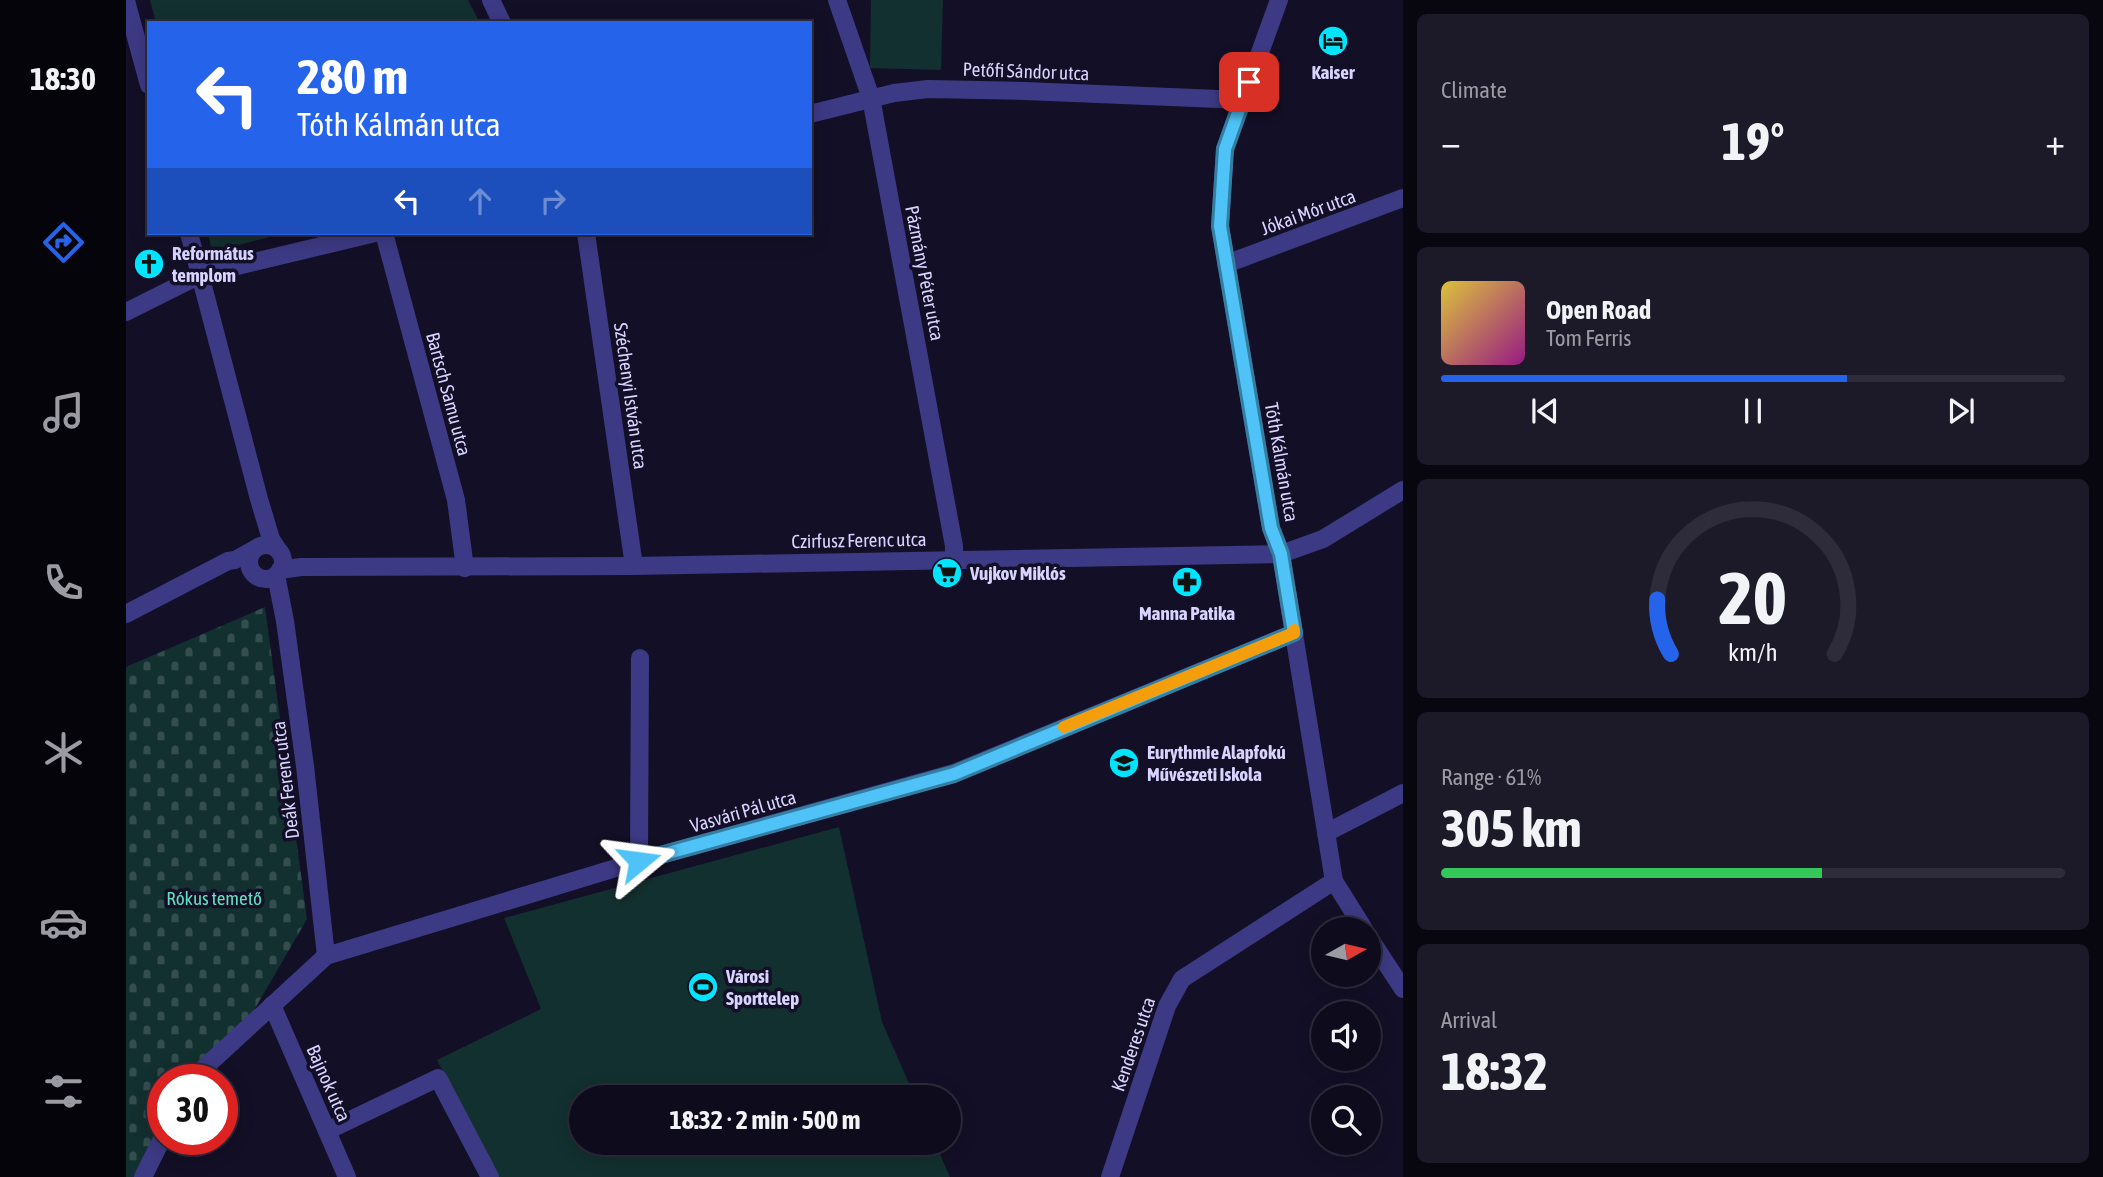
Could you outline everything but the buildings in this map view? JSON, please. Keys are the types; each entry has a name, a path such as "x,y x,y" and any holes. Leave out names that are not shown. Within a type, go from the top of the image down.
{"street":[{"path":"491,0 501,21"},
{"name":"Pázmány Péter utca","path":"837,0 871,98 954,546 954,559"},
{"name":"Tóth Kálmán utca","path":"1279,0 1225,149 1220,226 1271,528 1281,554 1334,881 1356,917"},
{"path":"126,1 147,78"},
{"name":"Petőfi Sándor utca","path":"812,113 871,98 928,89 1026,90 1243,100"},
{"name":"Jókai Mór utca","path":"1226,264 1403,198"},
{"path":"190,235 271,539 272,567"},
{"path":"126,312 200,275 367,235"},
{"name":"Bartsch Samu utca","path":"385,235 456,500 465,568"},
{"name":"Széchenyi István utca","path":"586,235 634,566"},
{"name":"Czirfusz Ferenc utca","path":"272,567 290,562 300,567 465,568 1281,554 1323,539 1403,490"},
{"path":"259,499 260,538 250,565 272,567"},
{"path":"235,560 268,545 272,567"},
{"path":"126,614 228,561 272,567"},
{"name":"Deák Ferenc utca","path":"272,567 281,600 305,766 326,956"},
{"name":"Vasvári Pál utca","path":"208,1064 326,956 639,861 954,774 1294,633"},
{"path":"639,861 640,658"},
{"path":"1326,833 1403,793"},
{"name":"Kenderes utca","path":"1110,1177 1167,1006 1182,979 1334,881"},
{"path":"1381,956 1403,989"},
{"name":"Bajnok utca","path":"272,1005 347,1177"},
{"path":"327,1131 438,1078 490,1177"},
{"path":"143,1177 154,1155"}],"green space":[{"path":"150,0 468,0 479,21 155,21"},
{"path":"871,0 943,0 941,70 870,68"},
{"path":"208,235 277,235 212,252"},
{"name":"Rókus temető","path":"265,607 307,919 242,1031 208,1064 147,1064 147,1155 154,1155 143,1177 126,1177 126,667"},
{"name":"Városi Sporttelep","path":"839,827 882,1022 910,1085 569,1085 569,1155 940,1155 950,1177 497,1177 437,1060 541,1009 504,918"}],"slow traffic":[{"path":"1064,727 1294,633 1294,630"}],"place":[{"name":"Kaiser","path":"1333,41"},
{"name":"Református templom","path":"149,264"},
{"name":"Vujkov Miklós","path":"947,573"},
{"name":"Manna Patika","path":"1187,582"},
{"name":"Eurythmie Alapfokú Művészeti Iskola","path":"1124,763"},
{"name":"Városi Sporttelep","path":"703,987"}],"route":[{"path":"639,861 954,774 1294,633 1281,554 1271,528 1220,226 1225,149 1249,82"}]}
